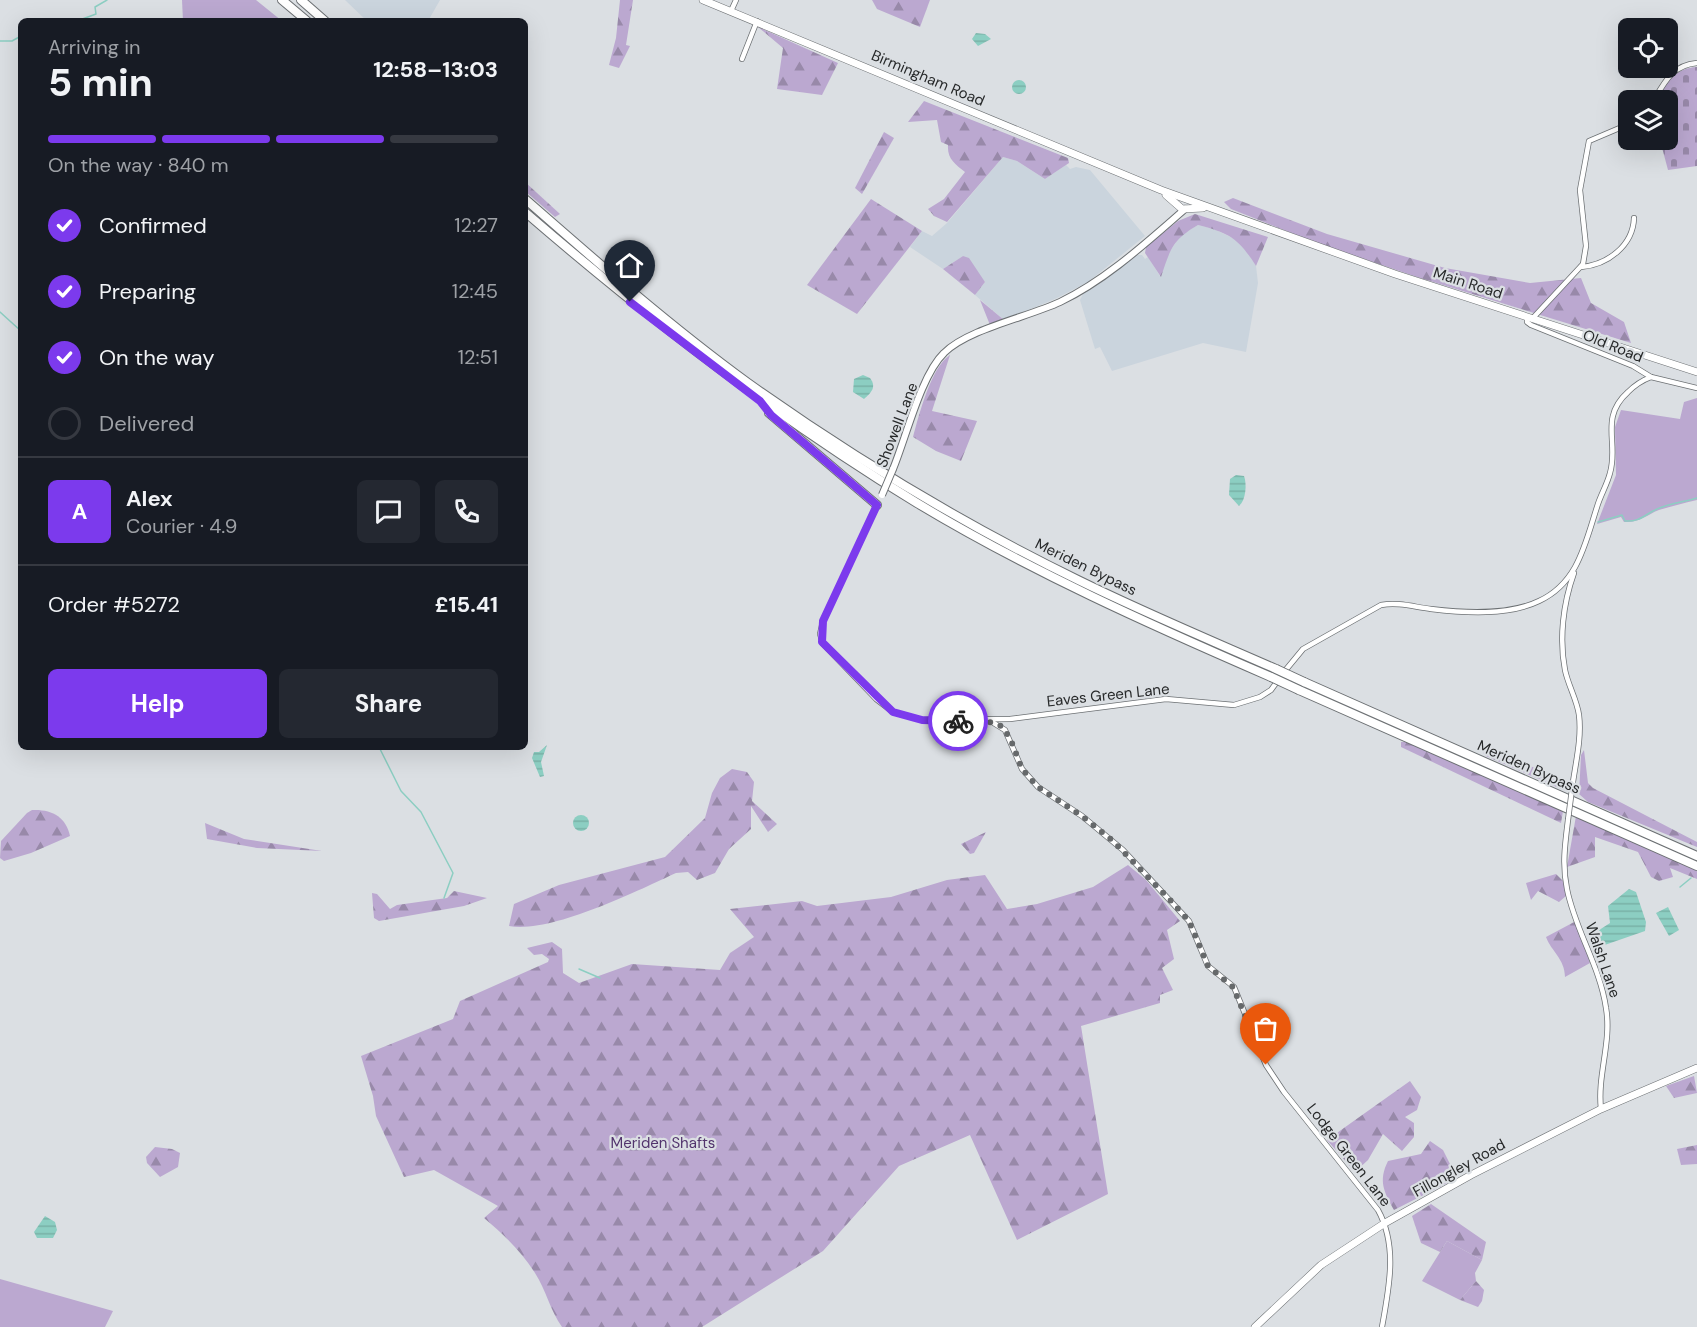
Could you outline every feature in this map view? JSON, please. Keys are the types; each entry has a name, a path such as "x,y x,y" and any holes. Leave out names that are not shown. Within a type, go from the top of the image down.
{"highway":[{"path":"282,0 303,18"},
{"path":"301,0 322,18"},
{"name":"Meriden Bypass","path":"528,202 622,284 749,383 869,463 968,521 1078,580 1301,686 1697,866"},
{"name":"Meriden Bypass","path":"528,215 613,288 760,401 919,505 1027,564 1103,602 1274,673"},
{"path":"760,401 771,415 877,505"},
{"name":"Meriden Bypass","path":"1301,686 1697,856"}],"main road":[{"name":"Birmingham Road","path":"703,0 1186,199"},
{"name":"Birmingham Road","path":"1141,182 1170,197 1182,207"},
{"path":"1182,207 1186,199"},
{"name":"Main Road","path":"1186,199 1395,274 1697,372"},
{"name":"Main Road","path":"1182,207 1200,208 1232,215"},
{"name":"Fillongley Road","path":"1255,1327 1321,1265 1385,1223 1471,1175 1601,1109 1697,1068"}],"street":[{"path":"731,11 736,0"},
{"path":"742,59 757,21"},
{"path":"1660,90 1669,75 1686,64 1697,63"},
{"path":"1581,267 1586,246 1580,190 1586,147 1591,139 1618,128"},
{"name":"Showell Lane","path":"987,721 922,720 893,712 822,642 823,621 882,495 925,385 944,353 963,339 1034,313 1085,288 1175,218 1182,207"},
{"path":"1530,318 1581,267 1602,262 1623,248 1634,218"},
{"name":"Old Road","path":"1530,318 1527,322 1531,325 1633,366 1651,377 1697,388"},
{"name":"Eaves Green Lane","path":"987,721 1166,699 1234,705 1260,698 1271,690 1303,649 1381,604 1394,603 1465,613 1514,608 1540,601 1563,584 1575,571 1610,473 1615,407 1630,391 1651,377"},
{"path":"1563,584 1568,590 1575,571"},
{"name":"Walsh Lane","path":"1568,590 1563,651 1565,672 1579,713 1580,734 1563,862 1567,892 1604,992 1607,1011 1608,1040 1600,1096 1601,1109"},
{"path":"987,721 995,722 1005,730 1010,719"},
{"name":"Lodge Green Lane","path":"1005,730 1022,769 1038,787 1082,816 1123,850 1189,921 1208,966 1233,987 1266,1065 1284,1092 1378,1210 1385,1223"},
{"path":"1382,1327 1390,1279 1391,1253 1385,1223"}],"shaded area":[{"path":"345,0 440,0 430,18 364,18"},
{"path":"976,33 985,34 991,39 978,46 972,39"},
{"path":"1019,80 1024,82 1026,87 1024,92 1019,94 1014,92 1012,87 1014,82"},
{"path":"1003,157 1017,161 1045,179 1066,165 1070,169 1076,167 1090,170 1145,236 1088,282 1055,299 1004,320 975,295 985,282 963,256 943,269 910,247 922,231 932,236 947,223"},
{"path":"1198,225 1214,229 1241,242 1256,266 1258,283 1246,352 1203,343 1112,371 1100,347 1095,349 1080,300 1083,294 1136,255 1142,255 1145,259 1148,257 1160,276 1164,260 1181,235"},
{"path":"863,375 870,378 873,384 871,392 864,399 853,392 854,379"},
{"path":"1236,475 1244,476 1245,483 1244,496 1239,506 1229,495 1230,479"},
{"path":"547,745 541,762 544,776 540,777 532,758 534,752 539,752"},
{"path":"578,815 584,815 589,823 587,829 578,831 573,826 573,820"},
{"path":"1629,889 1636,892 1646,922 1645,931 1596,948 1593,934 1610,923 1608,906"},
{"path":"1668,907 1679,930 1669,936 1656,913"},
{"path":"45,1216 55,1222 57,1230 53,1238 37,1238 34,1232"}],"green space":[{"path":"182,0 256,0 278,18 183,18"},
{"path":"620,0 633,0 626,45 630,46 619,68 609,65 616,38"},
{"path":"872,0 930,0 920,27 877,9"},
{"path":"758,27 838,63 822,95 777,89 783,48"},
{"path":"1697,67 1697,166 1668,170 1663,150 1678,150 1678,90 1664,90 1672,78 1678,78 1678,73"},
{"path":"924,101 1068,158 1069,163 1045,179 1017,161 1003,157 947,222 934,216 928,209 944,199 965,172 950,158 948,145 941,142 937,120 908,122"},
{"path":"884,132 894,138 862,194 855,188"},
{"path":"528,185 560,214 555,217 528,194"},
{"path":"1233,198 1327,234 1445,268 1530,283 1581,278 1591,303 1624,322 1631,343 1417,277 1314,242 1231,209 1224,202"},
{"path":"871,199 922,231 857,314 807,285"},
{"path":"1195,214 1268,237 1256,266 1233,238 1198,225 1173,246 1161,277 1145,253 1146,247 1178,221"},
{"path":"963,256 969,258 985,282 975,295 943,269"},
{"path":"980,300 1004,320 990,325"},
{"path":"950,355 932,411 977,421 961,461 936,451 913,437 932,380 943,361"},
{"path":"1697,398 1697,500 1659,510 1634,521 1624,522 1621,517 1597,524 1616,475 1615,427 1621,410 1680,419 1684,402"},
{"path":"1401,742 1407,742 1563,811 1561,823 1401,747"},
{"path":"1483,747 1565,780 1566,791 1486,756 1483,753"},
{"path":"1584,750 1588,783 1593,788 1697,842 1697,847 1588,802 1579,794 1581,755"},
{"path":"732,769 747,772 754,782 752,801 777,824 768,832 751,806 751,829 729,849 715,873 697,880 688,872 676,873 617,900 570,917 547,924 526,927 509,926 514,904 559,885 665,857 705,818 712,793 720,778"},
{"path":"32,810 46,811 57,816 65,824 70,836 31,853 4,861 0,858 1,841"},
{"path":"1576,816 1697,870 1697,879 1670,868 1673,877 1659,881 1651,877 1638,852 1595,837 1595,857 1567,867"},
{"path":"205,823 244,839 322,851 257,848 207,839"},
{"path":"986,832 974,853 970,854 961,844"},
{"name":"Meriden Shafts","path":"1128,865 1146,880 1180,921 1167,930 1174,959 1162,968 1173,990 1160,995 1160,1003 1081,1026 1108,1194 1017,1240 970,1135 899,1166 823,1251 702,1327 562,1327 530,1265 511,1243 484,1218 498,1206 434,1170 404,1177 376,1116 373,1096 361,1056 453,1019 460,1001 548,962 549,959 542,954 534,955 527,948 552,942 562,949 563,973 579,983 632,964 720,970 730,953 754,937 730,909 802,901 817,906 891,897 947,880 985,875 1007,909 1037,904 1093,887"},
{"path":"1556,874 1564,882 1566,896 1559,902 1538,891 1531,900 1526,883"},
{"path":"454,891 487,898 464,906 379,921 374,918 372,893 377,894 390,909 397,905 447,898"},
{"path":"1576,921 1590,963 1565,977 1563,965 1546,937"},
{"path":"1694,1076 1697,1093 1674,1098 1666,1086"},
{"path":"1410,1081 1421,1097 1417,1110 1405,1117 1414,1123 1414,1137 1402,1151 1383,1134 1368,1160 1355,1172 1327,1140"},
{"path":"1430,1141 1443,1150 1457,1178 1394,1210 1387,1198 1383,1181 1388,1161 1421,1154"},
{"path":"1697,1145 1697,1164 1681,1165 1677,1149"},
{"path":"155,1147 172,1149 180,1153 178,1167 160,1177 147,1163 146,1157"},
{"path":"1431,1204 1486,1242 1482,1260 1447,1241 1440,1252 1421,1243 1412,1216"},
{"path":"1447,1241 1482,1260 1475,1273 1476,1281 1460,1300 1422,1281"},
{"path":"0,1279 113,1311 105,1327 0,1327"},
{"path":"1476,1281 1484,1290 1478,1307 1460,1300"}],"waterway":[{"path":"85,18 96,14 95,7 107,0"},
{"path":"0,41 12,41 18,38"},
{"path":"0,312 18,328"},
{"path":"1598,522 1622,515 1625,521 1634,521 1664,506 1697,498"},
{"path":"380,750 401,791 421,812 453,873 444,898"},
{"path":"1680,887 1691,878"},
{"path":"579,969 600,978"}],"way so far":[{"path":"958,721 987,721 1001,726 1010,738 1022,769 1038,787 1062,801 1113,841 1189,921 1208,966 1231,983 1266,1065"}],"route":[{"path":"630,302 760,401 771,415 877,505 823,621 820,634 822,642 876,699 893,712 922,720 958,721"}]}
